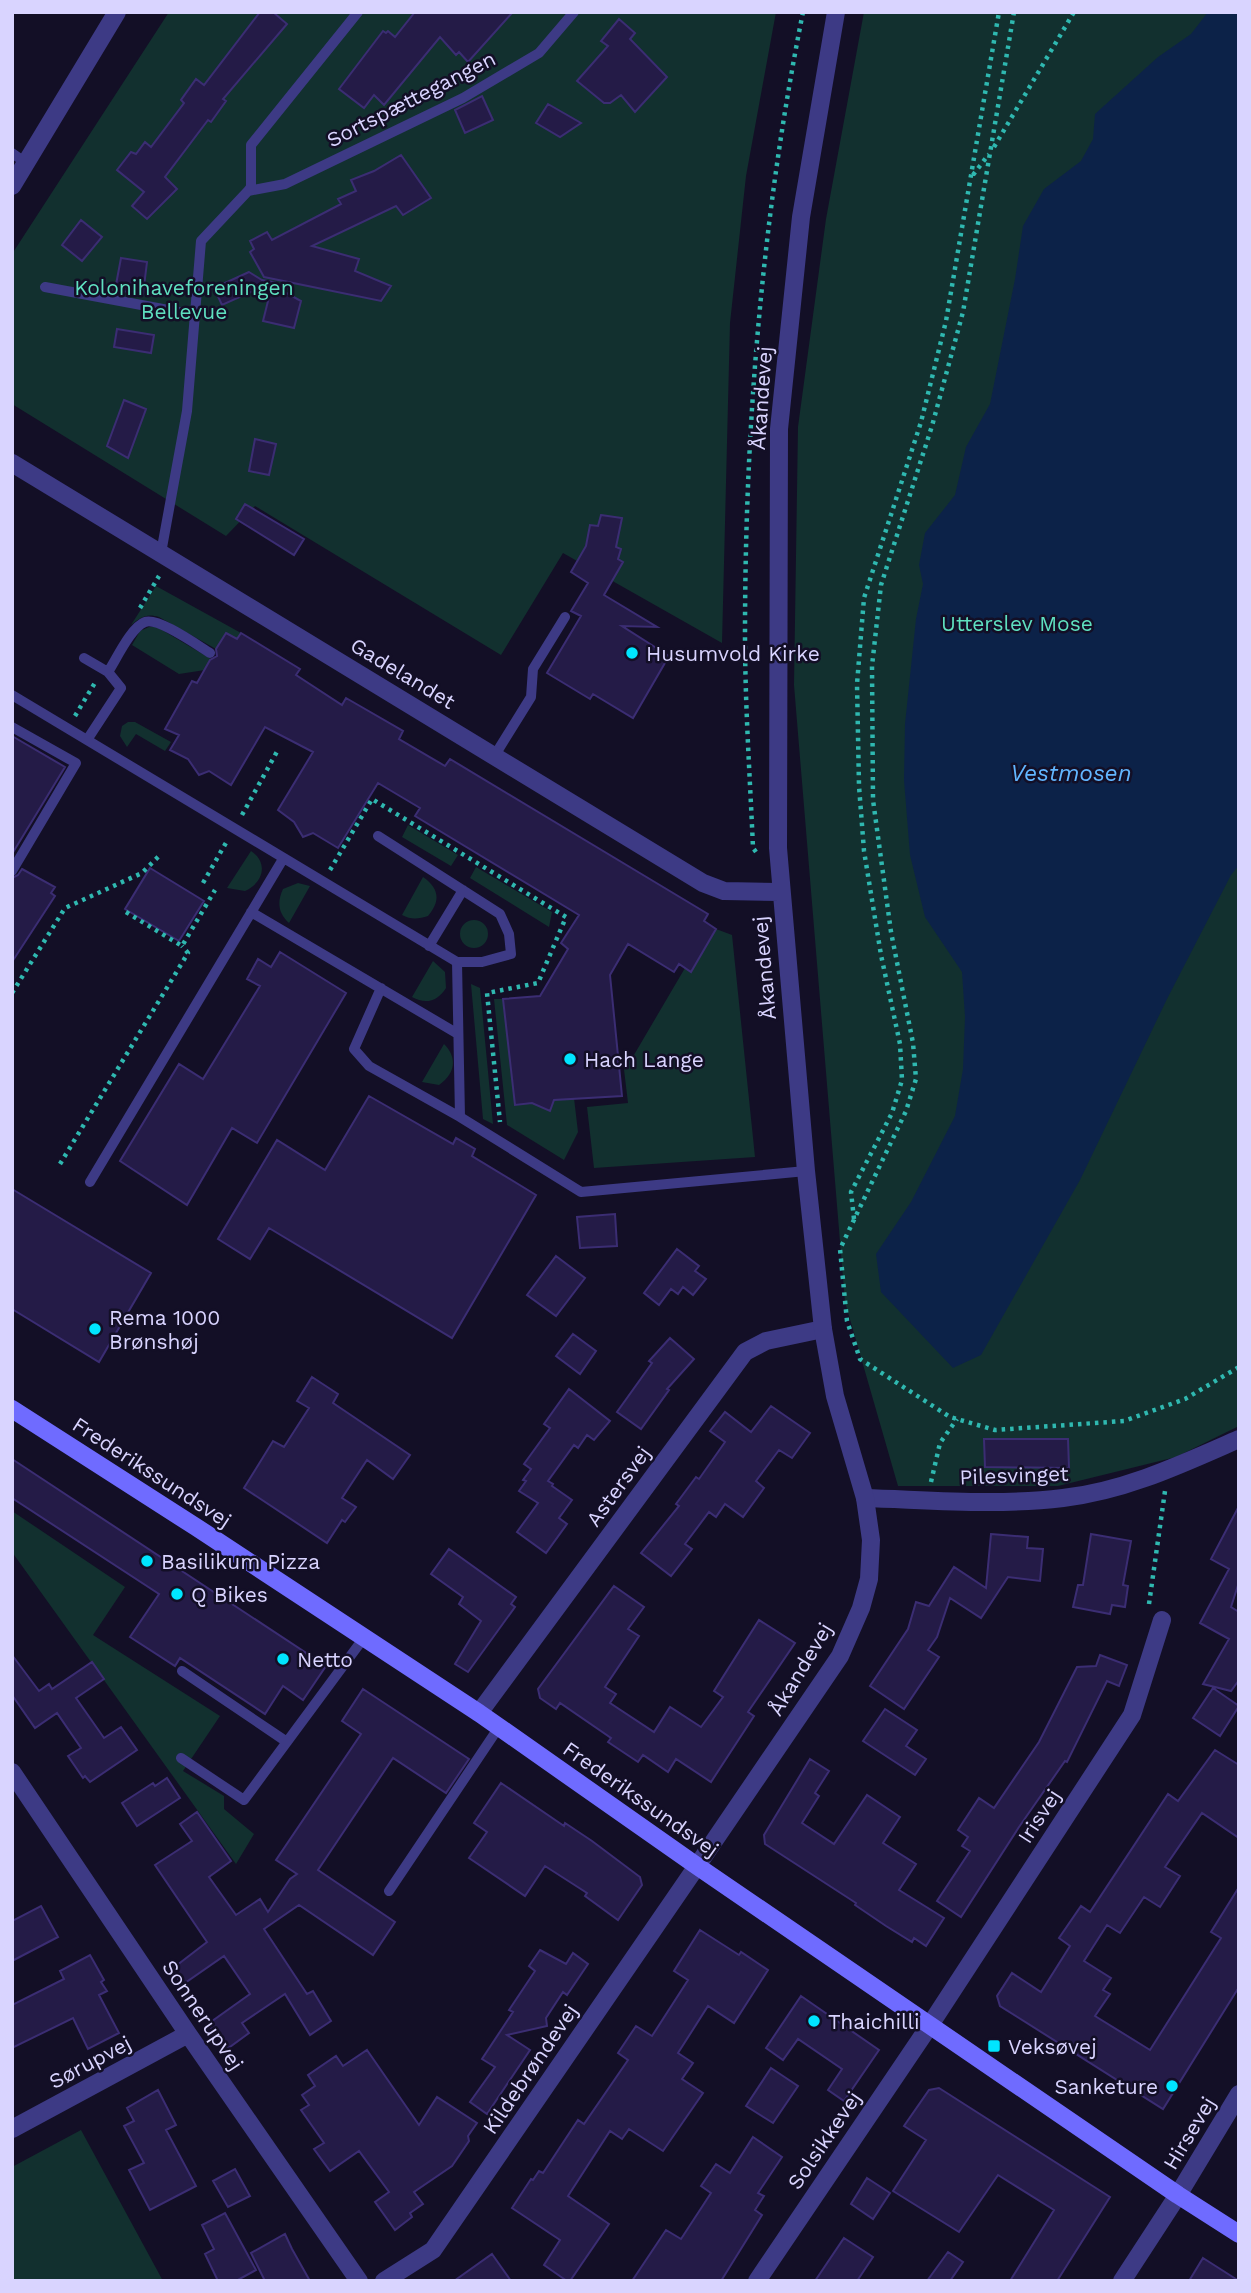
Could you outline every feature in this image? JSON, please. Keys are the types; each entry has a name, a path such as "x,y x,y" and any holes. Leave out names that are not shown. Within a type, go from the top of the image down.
{"main road":[{"name":"Frederikssundsvej","path":"12,1409 479,1713 697,1866 1239,2234"}],"street":[{"path":"12,186 19,158 117,12"},
{"name":"Åkandevej","path":"697,1866 840,1656 869,1579 871,1541 865,1498 835,1396 823,1329 806,1171 778,848 779,429 801,217 836,12"},
{"name":"Gadelandet","path":"12,463 703,883 724,891 780,892"},
{"name":"Astersvej","path":"479,1713 745,1352 766,1341 823,1329"},
{"name":"Pilesvinget","path":"865,1498 995,1501 1063,1498 1123,1486 1239,1439"},
{"name":"Irisvej","path":"930,2025 1132,1715 1162,1620"},
{"name":"Sonnerupvej","path":"12,1772 188,2034 359,2281"},
{"name":"Kildebrøndevej","path":"384,2281 433,2250 697,1866"},
{"name":"Solsikkevej","path":"757,2281 930,2025"},
{"name":"Sørupvej","path":"12,2129 188,2034"},
{"name":"Hirsevej","path":"1178,2195 1239,2094"},
{"path":"1122,2281 1178,2195"}],"lane":[{"path":"161,553 187,411 201,241 251,187 251,145 358,12"},
{"name":"Sortspættegangen","path":"248,191 285,184 463,98 539,53 574,12"},
{"path":"45,287 195,315"},
{"path":"495,755 531,697 533,670 565,617"},
{"path":"108,672 134,630 144,622 155,622 210,653"},
{"path":"84,658 108,672 121,688 87,740"},
{"path":"12,695 457,962 482,962 510,954 509,934 500,914 378,836"},
{"path":"12,727 76,763 12,871"},
{"path":"90,1182 283,859"},
{"path":"429,946 463,890"},
{"path":"251,912 458,1034"},
{"path":"457,962 460,1117"},
{"path":"381,988 354,1049 369,1066 460,1117 581,1192 806,1171"},
{"path":"181,1758 244,1800 363,1639"},
{"path":"182,1671 287,1742"},
{"path":"389,1891 499,1727"}],"path":[{"path":"854,1219 851,1192 892,1113 902,1080 900,1044 881,955 864,851 859,786 857,684 863,597 921,422 946,321 999,12"},
{"path":"1014,12 963,312 932,426 881,585 872,666 873,800 891,932 913,1043 916,1079 906,1111 840,1248 847,1321 860,1359 950,1417 995,1430 1124,1421 1185,1399 1239,1367"},
{"path":"973,176 991,151 1074,12"},
{"path":"323,883 372,799 566,917 538,983 487,993 500,1122 497,1140"},
{"path":"12,993 65,908 142,873 159,856"},
{"path":"182,946 215,890"},
{"path":"60,1164 188,953 182,946 126,912"},
{"path":"927,1500 940,1443 957,1419"},
{"path":"1162,1620 1149,1607 1168,1470"}],"green space":[{"name":"Kolonihaveforeningen Bellevue","path":"169,12 776,12 746,176 730,323 722,643 563,553 501,655 255,506 226,536 12,404 12,254"},
{"name":"Utterslev Mose","path":"864,12 1239,12 1239,1426 1176,1457 1058,1486 898,1486 845,1302 794,685 798,427 826,219"},
{"path":"156,586 241,633 237,639 226,633 216,649 159,617 144,617 131,625"},
{"path":"157,627 211,659 205,670 179,674 132,645 140,631"},
{"path":"135,722 171,742 165,751 136,734 127,747 120,736 122,726"},
{"path":"408,825 458,855 451,866 402,837"},
{"path":"251,851 257,856 262,867 260,878 245,891 227,888"},
{"path":"476,867 552,912 549,927 470,878"},
{"path":"423,877 435,890 435,905 428,916 409,918 402,915"},
{"path":"298,883 310,886 289,923 281,911 280,898 283,889"},
{"path":"474,920 484,924 488,934 484,944 474,948 464,944 460,934 464,924"},
{"path":"716,929 732,935 755,1157 594,1168 587,1107 628,1103 623,1061 631,1060 685,968 691,971"},
{"path":"433,961 445,972 446,988 431,1000 422,1001 412,997"},
{"path":"471,984 480,988 493,1124 483,1119"},
{"path":"494,999 503,999 515,1104 541,1102 551,1107 554,1100 574,1098 578,1132 564,1160 507,1125"},
{"path":"444,1044 453,1060 451,1071 439,1085 422,1082"},
{"path":"12,1511 125,1587 93,1635 220,1716 183,1771 224,1796 224,1809 254,1834 236,1864 12,1552"},
{"path":"81,2130 163,2281 12,2281 12,2167"}],"water":[{"name":"Vestmosen","path":"1208,12 1239,12 1239,865 1231,875 1167,999 1080,1180 981,1355 953,1368 881,1292 876,1254 911,1202 955,1116 963,1069 965,1017 962,972 925,917 910,855 904,780 905,724 916,619 923,584 919,565 925,533 955,495 966,447 990,404 1023,226 1044,189 1081,161 1093,139 1095,114 1158,57 1191,34"}],"building":[{"path":"260,12 273,12 287,24 223,99 226,101 211,122 208,120 165,177 177,189 147,219 132,206 144,192 117,170 131,152 136,154 145,142 151,147 184,103 181,100 196,79 204,85"},
{"path":"415,12 513,12 468,62 459,52 456,55 440,37 384,105 374,95 364,108 339,89 383,31 388,31 395,37"},
{"path":"619,19 635,33 630,39 667,77 635,112 621,95 610,103 604,103 577,81 608,46 601,41"},
{"path":"482,96 493,120 465,133 455,110"},
{"path":"548,104 581,123 560,137 536,123"},
{"path":"401,155 431,198 403,215 396,206 312,246 359,259 355,271 391,286 381,301 264,277 250,252 254,249 250,241 267,232 272,240 341,204 338,199 356,191 351,180 374,171"},
{"path":"81,220 102,237 82,261 62,245"},
{"path":"121,258 147,262 143,294 115,290"},
{"path":"249,272 262,280 273,282 222,305 214,288"},
{"path":"272,285 301,301 294,328 263,321"},
{"path":"117,329 154,335 151,353 114,347"},
{"path":"124,400 146,409 128,458 107,446"},
{"path":"255,439 276,444 269,475 249,471"},
{"path":"245,504 304,539 294,555 236,519"},
{"name":"Husumvold Kirke","path":"601,515 622,518 616,547 621,549 618,559 623,562 604,595 657,627 622,626 669,656 633,718 593,694 590,699 547,673 581,616 571,611 588,583 571,572 586,546 590,525 598,526"},
{"path":"226,633 237,639 241,633 300,669 296,675 342,705 346,698 403,731 399,739 445,766 450,759 708,914 704,921 716,929 691,972 679,964 674,972 628,944 610,975 622,1096 554,1100 550,1111 532,1103 515,1105 503,999 540,996 568,949 561,943 579,915 415,816 420,808 378,783 338,848 313,833 303,837 294,822 278,810 313,752 265,727 231,785 209,771 199,775 188,759 170,750 179,735 165,729 192,681 197,683 210,660 217,656 216,649"},
{"path":"12,736 65,767 12,854"},
{"path":"150,868 204,901 179,941 125,909"},
{"path":"22,869 55,887 51,893 55,896 12,962 12,878"},
{"path":"280,952 346,993 257,1143 232,1128 187,1205 120,1161 179,1064 203,1079 260,986 247,979 258,959 271,967"},
{"path":"369,1096 453,1144 456,1138 475,1149 472,1156 536,1195 452,1338 269,1228 250,1259 218,1239 277,1140 325,1170"},
{"path":"12,1189 151,1273 99,1362 12,1309"},
{"path":"615,1214 617,1246 580,1248 577,1217"},
{"path":"677,1249 699,1266 695,1271 706,1279 693,1295 683,1287 678,1294 671,1289 659,1305 644,1293"},
{"path":"556,1256 585,1278 556,1316 527,1295"},
{"path":"573,1334 596,1351 580,1374 556,1356"},
{"path":"670,1338 694,1359 667,1389 669,1390 641,1429 617,1412 652,1363 649,1361"},
{"path":"312,1377 338,1394 333,1403 410,1455 393,1479 367,1460 342,1498 356,1507 345,1522 342,1520 327,1543 244,1488 273,1441 284,1447 309,1408 297,1401"},
{"path":"569,1389 610,1421 594,1440 587,1435 578,1448 574,1445 548,1481 572,1500 559,1518 567,1524 546,1553 517,1532 538,1503 519,1491 531,1469 524,1464 550,1428 544,1424"},
{"path":"771,1406 810,1433 792,1458 779,1450 756,1481 764,1488 743,1517 725,1504 716,1517 709,1512 685,1544 692,1549 671,1576 641,1553 725,1442 710,1431 725,1412 751,1432"},
{"path":"984,1439 1068,1439 1069,1468 985,1467"},
{"path":"12,1459 326,1666 303,1700 283,1686 265,1714 180,1658 175,1666 130,1637 159,1594 12,1498"},
{"path":"1239,1506 1239,1582 1231,1607 1239,1612 1239,1680 1231,1691 1203,1684 1229,1639 1200,1623 1229,1569 1211,1559"},
{"path":"991,1534 1028,1537 1027,1548 1043,1549 1040,1581 1008,1577 981,1618 950,1598 937,1637 928,1650 939,1657 904,1709 870,1686 908,1629 916,1602 929,1606 954,1567 986,1588"},
{"path":"1091,1534 1131,1541 1123,1585 1128,1586 1125,1607 1112,1605 1110,1614 1073,1607 1078,1585 1083,1585"},
{"path":"449,1549 516,1597 511,1604 515,1607 468,1672 455,1664 481,1621 459,1604 463,1597 431,1574"},
{"path":"614,1586 644,1607 628,1629 639,1636 605,1687 616,1694 610,1703 654,1732 670,1707 701,1727 723,1697 714,1691 759,1620 795,1643 748,1712 754,1716 711,1782 676,1759 668,1772 643,1755 638,1762 608,1742 611,1738 560,1703 556,1709 540,1698 538,1689"},
{"path":"12,1655 39,1691 49,1684 52,1689 92,1662 104,1679 76,1698 104,1738 121,1727 137,1750 90,1782 85,1776 83,1778 68,1756 81,1748 57,1713 35,1728 12,1695"},
{"path":"1100,1655 1127,1665 1119,1686 1107,1681 1067,1762 1065,1761 1019,1827 961,1917 937,1901 970,1851 962,1846 968,1837 958,1830 979,1798 994,1808 1039,1742 1077,1667 1096,1666"},
{"path":"1213,1688 1239,1706 1220,1736 1193,1718"},
{"path":"363,1689 469,1759 446,1793 393,1758 318,1870 395,1922 373,1955 299,1905 264,1929 307,1994 313,1991 331,2021 310,2035 285,1994 242,2023 249,2033 227,2049 208,2024 250,1994 224,1956 182,1985 172,1969 207,1942 155,1865 192,1841 180,1824 197,1812 231,1861 209,1877 236,1915 260,1899 268,1912 290,1879 297,1874 276,1860 361,1734 342,1721"},
{"path":"885,1709 917,1730 906,1746 926,1759 915,1775 863,1741"},
{"path":"1215,1750 1239,1765 1239,1838 1202,1813 1165,1867 1180,1876 1160,1907 1144,1897 1120,1933 1107,1925 1084,1961 1111,1978 1103,1990 1110,1994 1095,2016 1150,2050 1221,1938 1211,1932 1239,1887 1239,1987 1163,2109 1000,2006 997,1996 1012,1973 1041,1992 1070,1946 1059,1938 1081,1906 1090,1912 1168,1794 1178,1801"},
{"path":"810,1759 829,1771 815,1793 819,1796 802,1823 834,1844 867,1795 900,1817 883,1843 916,1864 899,1890 944,1918 926,1946 914,1938 912,1942 886,1926 855,1905 856,1903 765,1844 764,1835"},
{"path":"167,1778 180,1798 137,1826 122,1803 153,1783 155,1786"},
{"path":"501,1783 564,1826 565,1823 592,1841 640,1877 642,1885 618,1920 585,1896 587,1893 545,1866 525,1896 469,1858 487,1832 474,1823"},
{"path":"41,1906 58,1937 12,1961 12,1921"},
{"path":"700,1930 768,1970 734,2023 708,2006 678,2053 693,2063 682,2079 703,2093 663,2151 629,2129 622,2139 610,2131 568,2196 609,2224 570,2281 567,2281 544,2265 560,2240 512,2208 531,2179 533,2180 539,2171 543,2173 578,2120 584,2124 628,2060 618,2053 636,2026 652,2036 688,1980 674,1971"},
{"path":"540,1950 566,1964 573,1953 588,1964 567,1995 563,1992 546,2018 547,2026 507,2035 530,2050 487,2114 470,2102 495,2067 482,2059 513,2012 509,2010 535,1971 529,1966"},
{"path":"90,1955 107,1991 99,1995 119,2033 88,2049 73,2018 12,2048 12,2005 64,1979 60,1971"},
{"path":"801,1996 879,2050 844,2101 828,2090 842,2069 798,2039 783,2060 766,2048"},
{"path":"367,2050 419,2125 437,2097 477,2123 468,2136 469,2141 452,2166 414,2192 423,2204 410,2213 412,2217 395,2230 375,2202 389,2192 359,2151 330,2171 314,2149 324,2143 301,2110 309,2105 302,2095 315,2086 308,2075 336,2056 343,2066"},
{"path":"771,2068 798,2086 773,2123 746,2106"},
{"path":"939,2088 1110,2197 1057,2281 1010,2281 1054,2210 998,2175 959,2232 893,2191 926,2140 904,2126 929,2090"},
{"path":"158,2090 176,2125 166,2130 196,2186 150,2210 129,2170 144,2163 124,2126 134,2121 127,2108"},
{"path":"753,2137 782,2157 758,2193 764,2196 755,2210 762,2215 721,2281 632,2281 666,2230 681,2239 711,2193 701,2186 716,2164 730,2173"},
{"path":"235,2169 250,2196 228,2207 213,2181"},
{"path":"867,2178 890,2193 873,2219 851,2204"},
{"path":"225,2213 256,2270 236,2281 218,2281 205,2254 214,2249 202,2225"},
{"path":"285,2234 310,2281 265,2281 251,2253"},
{"path":"844,2238 873,2257 857,2281 815,2281"},
{"path":"948,2252 963,2262 950,2281 927,2281"},
{"path":"492,2254 511,2281 454,2281"},
{"path":"1203,2258 1239,2281 1189,2281"}],"place":[{"name":"Husumvold Kirke","path":"632,653"},
{"name":"Hach Lange","path":"570,1059"},
{"name":"Rema 1000 Brønshøj","path":"95,1329"},
{"name":"Basilikum Pizza","path":"147,1561"},
{"name":"Q Bikes","path":"177,1594"},
{"name":"Netto","path":"283,1659"},
{"name":"Thaichilli","path":"814,2021"},
{"name":"Veksøvej","path":"994,2046"},
{"name":"Sanketure","path":"1172,2086"}]}
